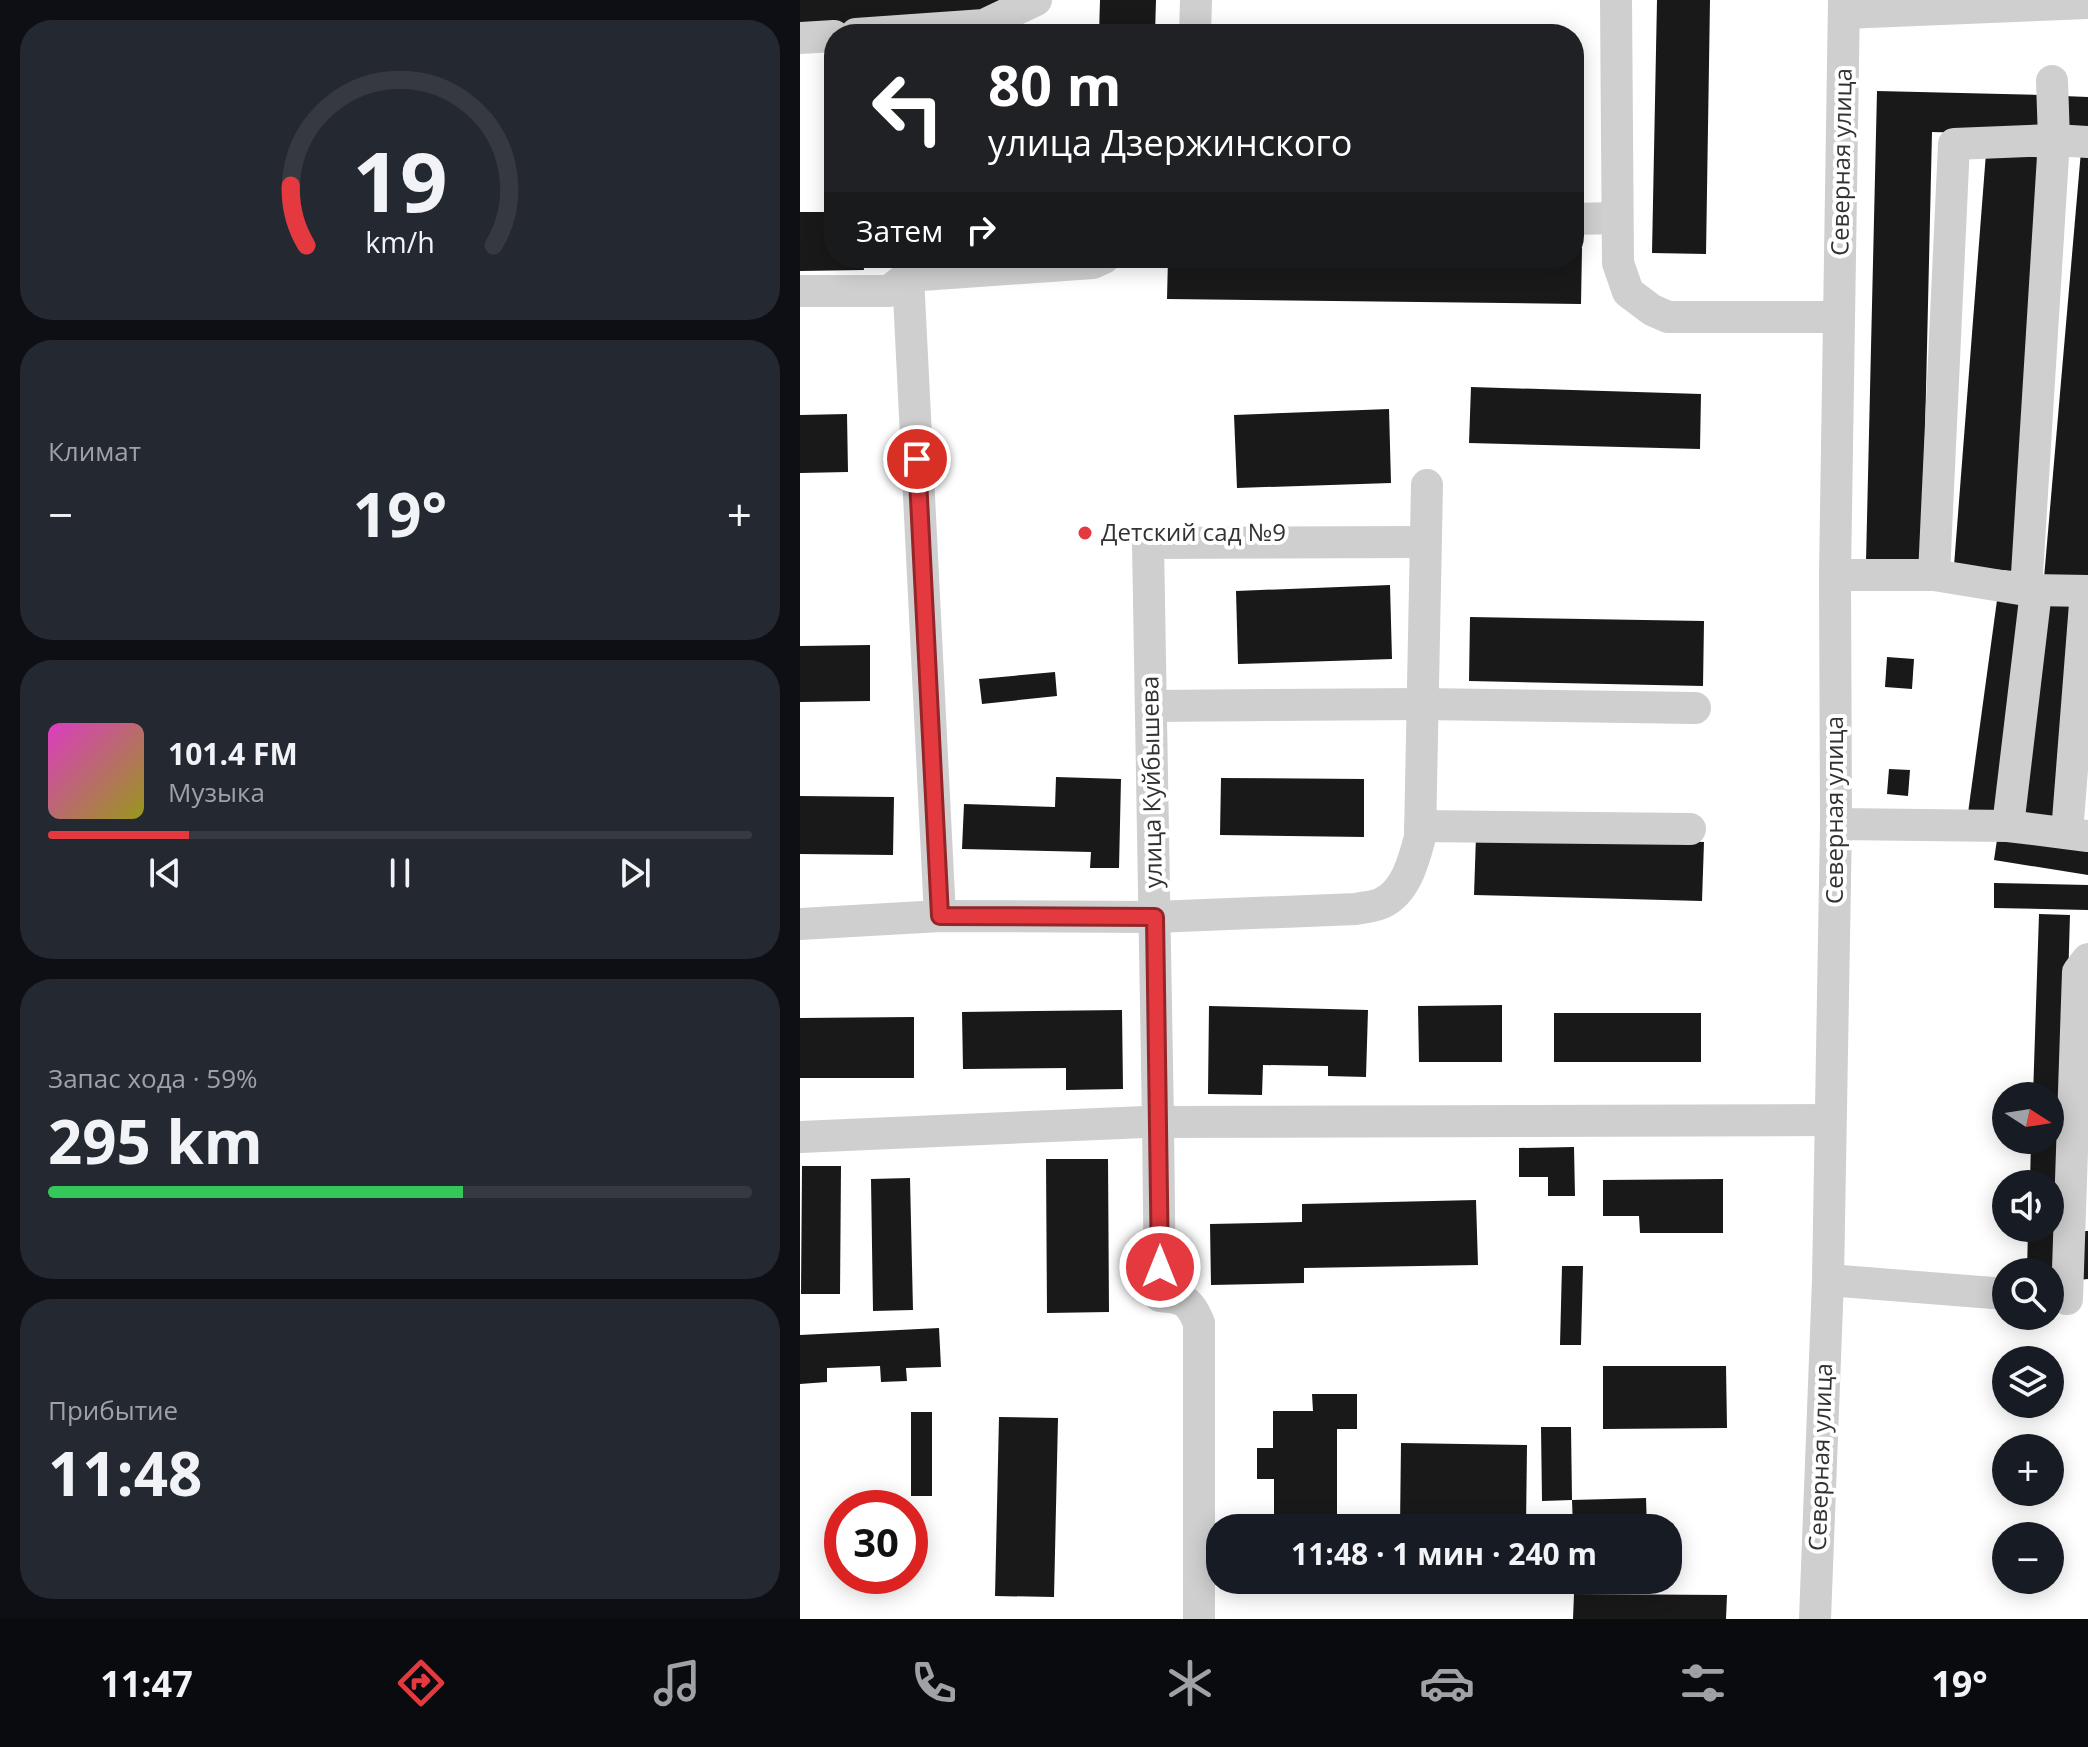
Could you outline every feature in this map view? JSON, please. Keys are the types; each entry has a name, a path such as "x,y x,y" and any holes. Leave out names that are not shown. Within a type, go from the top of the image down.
{"street":[{"path":"986,24 1036,0"},
{"path":"1195,24 1196,0"},
{"path":"1616,0 1618,263 1628,292 1652,310 1668,317 1839,317"},
{"path":"1844,6 2088,3"},
{"name":"Северная улица","path":"1815,1619 1828,1280 1844,6"},
{"path":"800,38 824,37"},
{"path":"2008,826 2031,590 2054,140 2052,81"},
{"path":"1934,575 1954,144 2054,140 2088,142"},
{"path":"1584,219 1617,218"},
{"path":"800,291 889,291 908,276 1022,268"},
{"path":"908,276 940,916"},
{"path":"800,924 940,916 1155,917 1356,909 1383,903 1412,869 1420,837 1427,485"},
{"name":"улица Куйбышева","path":"1199,1619 1199,1323 1191,1306 1181,1298 1160,1296 1148,543 1425,542"},
{"path":"1835,575 1934,575 2031,590 2087,591 2077,834 2008,826 1836,824"},
{"path":"1151,706 1422,704 1695,708"},
{"path":"1420,826 1690,829"},
{"path":"2068,1299 2078,972 2088,959"},
{"path":"800,1137 1158,1122 1830,1120"},
{"path":"1828,1280 1992,1293"}],"building":[{"path":"800,0 1000,0 1001,14 867,24 824,24 824,27 800,29"},
{"path":"1100,0 1156,0 1155,24 1099,24"},
{"path":"1657,0 1710,0 1706,254 1652,253"},
{"path":"1877,91 2041,95 2040,135 1932,132 1922,563 1866,562"},
{"path":"2063,96 2088,97 2088,126 2063,126"},
{"path":"2081,151 2088,151 2088,582 2044,578"},
{"path":"1986,153 2046,158 2013,571 1954,566"},
{"path":"800,212 824,212 824,268 864,270 800,271"},
{"path":"1168,268 1582,268 1581,304 1167,299"},
{"path":"1471,387 1701,394 1700,449 1469,443"},
{"path":"1389,409 1391,483 1237,488 1234,415"},
{"path":"847,414 848,472 800,473 800,415"},
{"path":"1390,585 1392,659 1238,664 1236,591"},
{"path":"1998,593 2032,598 2002,817 1968,813"},
{"path":"2039,596 2079,600 2058,820 2018,817"},
{"path":"1470,617 1704,621 1703,686 1469,681"},
{"path":"870,645 870,701 800,702 800,646"},
{"path":"1887,657 1914,659 1912,689 1885,687"},
{"path":"1055,672 1057,696 982,704 979,679"},
{"path":"1889,769 1910,770 1908,796 1887,794"},
{"path":"1056,777 1121,779 1119,868 1090,868 1091,852 962,849 964,804 1055,807"},
{"path":"1221,778 1364,779 1364,837 1220,835"},
{"path":"800,796 894,797 893,855 800,854"},
{"path":"1998,833 2088,847 2088,875 1994,860"},
{"path":"1476,836 1704,842 1702,901 1474,895"},
{"path":"1994,883 2088,885 2088,910 1994,908"},
{"path":"2039,914 2070,915 2064,1117 2064,1082 2033,1082"},
{"path":"1502,1005 1502,1062 1419,1062 1418,1006"},
{"path":"1209,1006 1368,1010 1366,1077 1328,1076 1328,1066 1263,1065 1262,1095 1208,1094"},
{"path":"1122,1010 1123,1089 1066,1090 1066,1068 963,1069 962,1012"},
{"path":"1554,1013 1701,1013 1701,1062 1554,1062"},
{"path":"914,1017 914,1078 800,1078 800,1018"},
{"path":"1574,1147 1575,1196 1548,1196 1548,1177 1519,1177 1519,1148"},
{"path":"2031,1154 2063,1154 2062,1170 2030,1170"},
{"path":"1046,1159 1108,1159 1109,1312 1047,1313"},
{"path":"802,1166 841,1166 840,1294 801,1294"},
{"path":"910,1178 913,1310 873,1311 871,1179"},
{"path":"1723,1179 1723,1233 1640,1233 1639,1216 1603,1216 1603,1180"},
{"path":"1476,1200 1478,1265 1304,1268 1304,1283 1211,1285 1210,1224 1302,1222 1302,1204"},
{"path":"2078,1231 2088,1231 2088,1279 2078,1280"},
{"path":"2028,1242 2060,1242 2060,1258 2027,1258"},
{"path":"1562,1266 1583,1266 1581,1345 1560,1345"},
{"path":"939,1328 941,1367 906,1368 907,1381 881,1382 880,1366 827,1368 827,1382 800,1384 800,1335"},
{"path":"1603,1366 1726,1366 1727,1428 1603,1429"},
{"path":"1312,1394 1357,1394 1357,1429 1337,1429 1337,1514 1274,1514 1274,1479 1257,1479 1257,1448 1273,1448 1273,1411 1313,1411"},
{"path":"911,1412 932,1412 932,1496 928,1496 928,1490 911,1490"},
{"path":"999,1417 1058,1418 1054,1597 995,1596"},
{"path":"1541,1427 1571,1427 1572,1500 1542,1501"},
{"path":"1401,1443 1527,1445 1526,1514 1400,1514"},
{"path":"1646,1498 1647,1514 1572,1514 1572,1500"},
{"path":"1574,1594 1727,1595 1726,1619 1573,1619"}],"place":[{"name":"Детский сад №9","path":"1085,533"}],"route":[{"path":"917,459 940,916 1155,917 1160,1267"}]}
